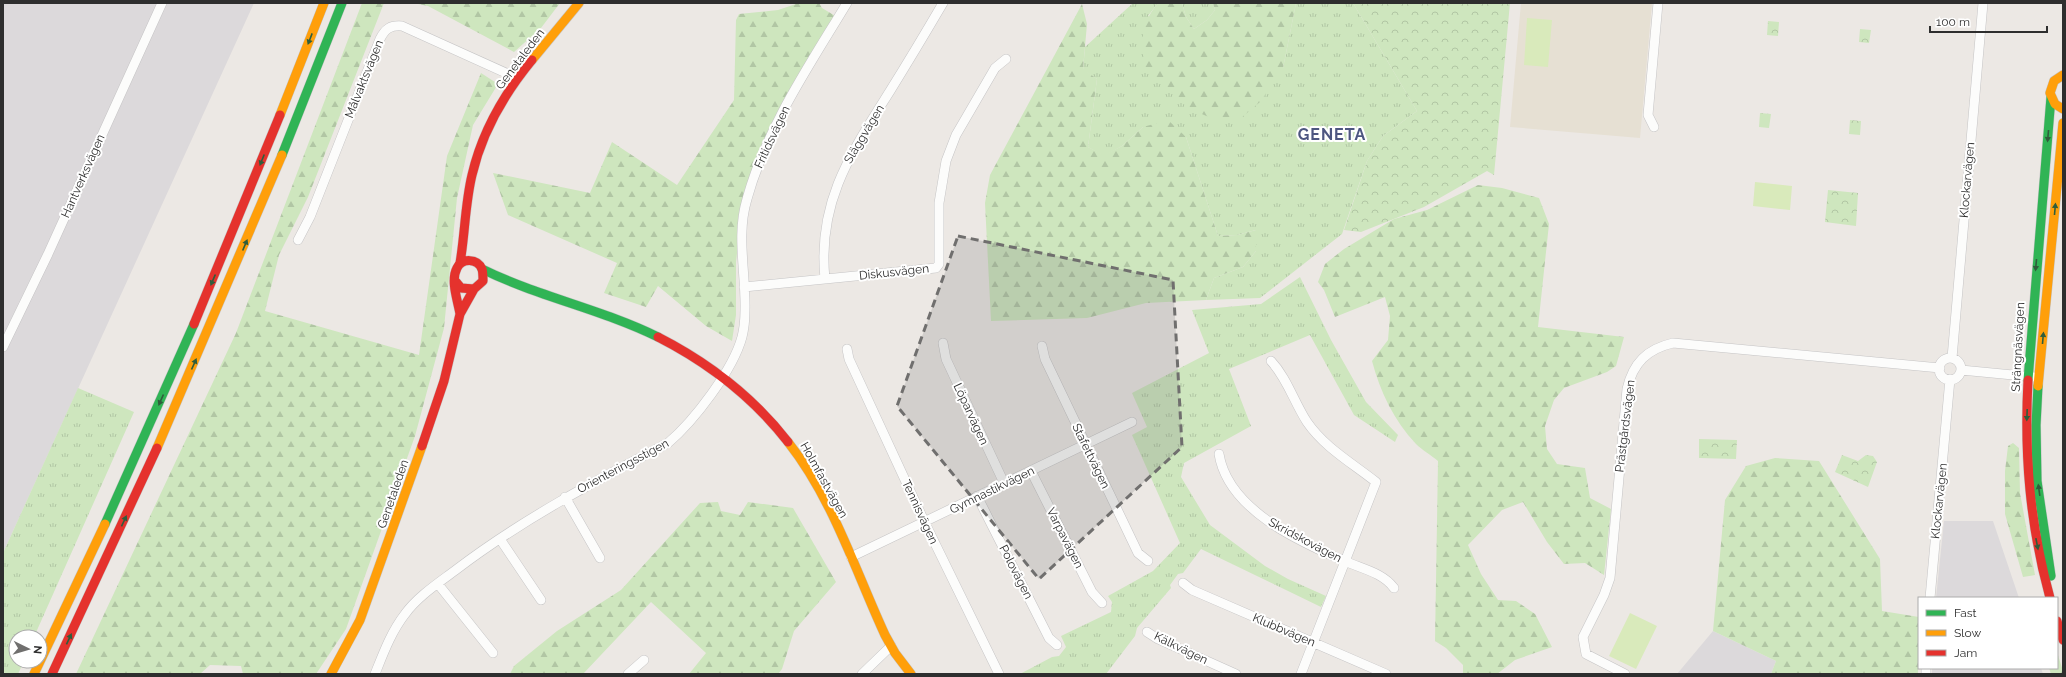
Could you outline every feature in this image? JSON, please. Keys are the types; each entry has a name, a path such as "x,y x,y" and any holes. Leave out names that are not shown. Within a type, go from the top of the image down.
{"main road":[{"path":"34,674 132,465 199,312 324,3"},
{"path":"52,674 154,456 214,319 268,190 342,3"},
{"name":"Genetaleden","path":"460,314 454,274 460,263 472,175 483,140 497,111 517,78 579,3"},
{"name":"Strängnäsvägen","path":"2050,597 2043,578 2034,528 2028,482 2026,429 2028,376 2052,84 2062,74"},
{"path":"2051,97 2055,104 2063,109"},
{"name":"Strängnäsvägen","path":"2054,597 2037,481 2036,425 2039,377 2063,123"},
{"name":"Genetaleden","path":"331,674 360,620 406,494 444,381 460,314 484,277 466,227"},
{"path":"460,263 468,260 479,265"},
{"name":"Holmfastvägen","path":"479,265 507,282 623,322 666,342 723,377 766,415 793,448 818,491 851,557 891,646 911,674"},
{"path":"456,282 461,288 477,287"},
{"name":"Holmfastvägen","path":"477,287 507,282"},
{"path":"2058,624 2063,640"}],"street":[{"name":"Hantverksvägen","path":"3,347 48,254 162,3"},
{"name":"Fritidsvägen","path":"723,377 742,337 745,310 741,243 746,201 758,161 797,84 848,3"},
{"name":"Släggvägen","path":"825,279 823,254 825,228 839,177 860,139 944,3"},
{"path":"1654,127 1648,115 1658,3"},
{"name":"Klockarvägen","path":"1952,358 1983,3"},
{"name":"Målvaktsvägen","path":"298,240 310,217 380,39 387,28 396,25 402,26 517,78"},
{"name":"Diskusvägen","path":"744,287 936,268 939,264 939,203 946,161 956,135 995,68 1006,59"},
{"name":"Löparvägen","path":"943,343 946,359 1004,483"},
{"name":"Prästgårdsvägen","path":"1625,674 1586,654 1583,637 1604,595 1610,578 1627,389 1632,369 1647,354 1657,348 1673,343 1940,368"},
{"name":"Stafettvägen","path":"1042,346 1045,359 1138,553 1148,561"},
{"name":"Tennisvägen","path":"847,349 849,359 925,523 999,674"},
{"path":"1952,358 1960,363 1961,370 1956,378 1950,379 1941,374 1940,368 1945,359 1952,358"},
{"path":"1271,361 1279,369 1297,406 1308,423 1325,443 1376,482 1376,486 1301,674"},
{"path":"1961,370 2039,377"},
{"name":"Orienteringsstigen","path":"375,674 389,642 405,614 438,584 515,528 565,497 668,443 681,432 723,377"},
{"name":"Klockarvägen","path":"1930,597 1950,379"},
{"name":"Gymnastikvägen","path":"851,557 925,523 977,496 1132,422"},
{"name":"Skridskovägen","path":"1219,454 1221,468 1246,504 1272,525 1346,562 1388,579 1394,588"},
{"name":"Varpavägen","path":"1031,471 1092,592 1102,603"},
{"name":"Polovägen","path":"977,496 1049,638 1057,645"},
{"name":"Orienteringsstigen","path":"565,497 600,558"},
{"path":"500,539 541,600"},
{"name":"Klubbvägen","path":"1183,583 1192,590 1386,674"},
{"path":"438,584 493,653"},
{"name":"Kälkvägen","path":"1147,632 1158,639 1236,674"},
{"path":"862,674 891,646"},
{"path":"628,674 644,660"}],"highlighted area":[{"path":"958,236 1173,280 1182,447 1039,579 897,406"}],"shaded area":[{"path":"3,3 254,3 3,553"},
{"path":"1521,3 1652,3 1640,138 1510,127"},
{"path":"1944,521 1993,521 2019,597 1936,597"},
{"path":"1713,631 1776,661 1771,674 1677,674"},
{"path":"1932,669 2041,669 2043,674 1932,674"}],"green space":[{"path":"362,3 384,3 308,197 279,255 265,311 419,355 447,156 481,73 498,84 473,125 457,198 444,328 415,436 346,629 316,674 243,674 241,666 210,665 200,674 76,674 236,333"},
{"path":"413,3 560,3 541,28 514,52 428,6"},
{"path":"799,3 819,3 822,8 837,17 783,102 756,158 741,218 736,262 736,315 732,341 706,326 658,286 646,307 604,293 617,263 508,215 493,173 590,193 612,142 677,185 734,100 736,20 739,14 778,10"},
{"path":"1133,3 1158,3 1148,16 1283,68 1296,3 1353,3 1417,111 1383,136 1367,161 1342,234 1260,298 1206,300 1214,278 1243,267 1256,251 1256,230 1237,235 1218,236 1186,137 1143,127 1122,146 1104,156 1088,147 1097,79 1083,70 1085,47"},
{"path":"1158,3 1182,3 1186,17 1194,29 1207,20 1215,10 1213,3 1296,3 1283,68 1260,102 1241,118 1211,118 1188,108 1145,67 1143,33 1148,18"},
{"path":"1182,3 1213,3 1215,10 1207,20 1194,29 1186,17"},
{"path":"1353,3 1510,3 1494,175 1487,171 1424,207 1361,232 1344,230 1367,161 1383,136 1417,111"},
{"path":"1082,4 1087,24 1083,69 1097,79 1088,147 1104,155 1122,146 1143,127 1168,120 1186,137 1218,236 1237,235 1256,230 1256,251 1243,267 1214,278 1206,300 1146,303 1087,318 991,321 985,203 990,175"},
{"path":"1527,18 1552,20 1548,67 1524,65"},
{"path":"1768,21 1779,22 1778,36 1767,35"},
{"path":"1860,29 1871,30 1869,43 1859,42"},
{"path":"1760,113 1771,114 1769,128 1759,127"},
{"path":"1850,120 1861,121 1860,135 1849,134"},
{"path":"1755,182 1792,186 1790,210 1753,206"},
{"path":"1478,185 1502,188 1539,198 1549,224 1538,327 1624,337 1616,366 1607,372 1564,388 1554,400 1545,426 1547,449 1557,464 1585,468 1590,498 1611,509 1604,575 1585,563 1564,564 1547,542 1523,502 1502,510 1468,545 1481,574 1498,600 1516,601 1535,614 1552,647 1515,660 1497,674 1463,674 1463,665 1446,648 1435,641 1438,461 1416,444 1401,426 1389,405 1375,372 1372,361 1388,340 1390,316 1385,297 1335,317 1324,290 1318,282 1325,264 1344,249 1394,219 1427,210"},
{"path":"1828,190 1858,193 1856,226 1825,222"},
{"path":"1300,277 1331,340 1366,402 1398,435 1395,442 1354,415 1310,335 1229,369 1251,426 1184,463 1181,477 1210,525 1265,566 1288,579 1326,596 1321,607 1201,549 1183,573 1178,574 1170,585 1171,588 1137,628 1135,636 1106,674 1020,674 1052,657 1059,656 1066,647 1061,636 1111,612 1112,602 1108,596 1153,571 1180,543 1132,435 1147,427 1132,393 1209,353 1192,310 1261,304"},
{"path":"78,388 134,412 38,629 8,629 8,669 20,669 18,674 3,674 3,553"},
{"path":"1699,439 1737,440 1736,459 1699,458"},
{"path":"2013,443 2019,448 2020,493 2035,575 2023,577 2005,514 2005,471 2008,446"},
{"path":"1842,455 1858,461 1866,455 1873,456 1877,462 1868,487 1835,472"},
{"path":"1775,458 1819,461 1880,559 1882,611 1918,617 1918,674 1771,674 1776,661 1713,631 1725,500 1746,466"},
{"path":"718,502 721,511 740,515 748,502 793,508 836,582 794,631 782,669 778,674 689,674 706,653 651,602 583,674 510,674 514,666 557,631 621,590 700,503"},
{"path":"1630,613 1657,626 1636,669 1609,656"},
{"path":"2058,655 2063,674 2051,674 2049,669 2058,669"}],"traffic: fast":[{"path":"282,155 342,3"},
{"path":"2028,380 2051,97"},
{"path":"482,269 526,288 614,318 658,337"},
{"path":"105,524 194,324"},
{"path":"2038,386 2036,425 2037,481 2051,576"}],"traffic: slow":[{"path":"280,115 324,3"},
{"path":"532,60 579,3"},
{"path":"2063,75 2054,81 2050,93 2055,104 2063,109"},
{"path":"2038,386 2063,123"},
{"path":"157,448 282,155"},
{"path":"788,442 804,464 831,511 885,635 895,653 911,674"},
{"path":"331,674 360,620 422,446"},
{"path":"34,674 105,524"}],"traffic: jam":[{"path":"460,263 466,208 476,159 495,114 512,86 532,60"},
{"path":"194,324 280,115"},
{"path":"456,282 461,288 474,289 483,281 483,273 480,265 473,261 466,261 462,262 457,268 454,285 460,314"},
{"path":"422,446 444,381 460,314 474,289"},
{"path":"658,337 695,358 729,382 760,410 788,442"},
{"path":"2028,380 2027,436 2030,490 2033,517 2043,571 2050,597"},
{"path":"52,674 157,448"},
{"path":"2058,624 2063,640"}],"district":[{"name":"GENETA","path":"1332,134"}]}
